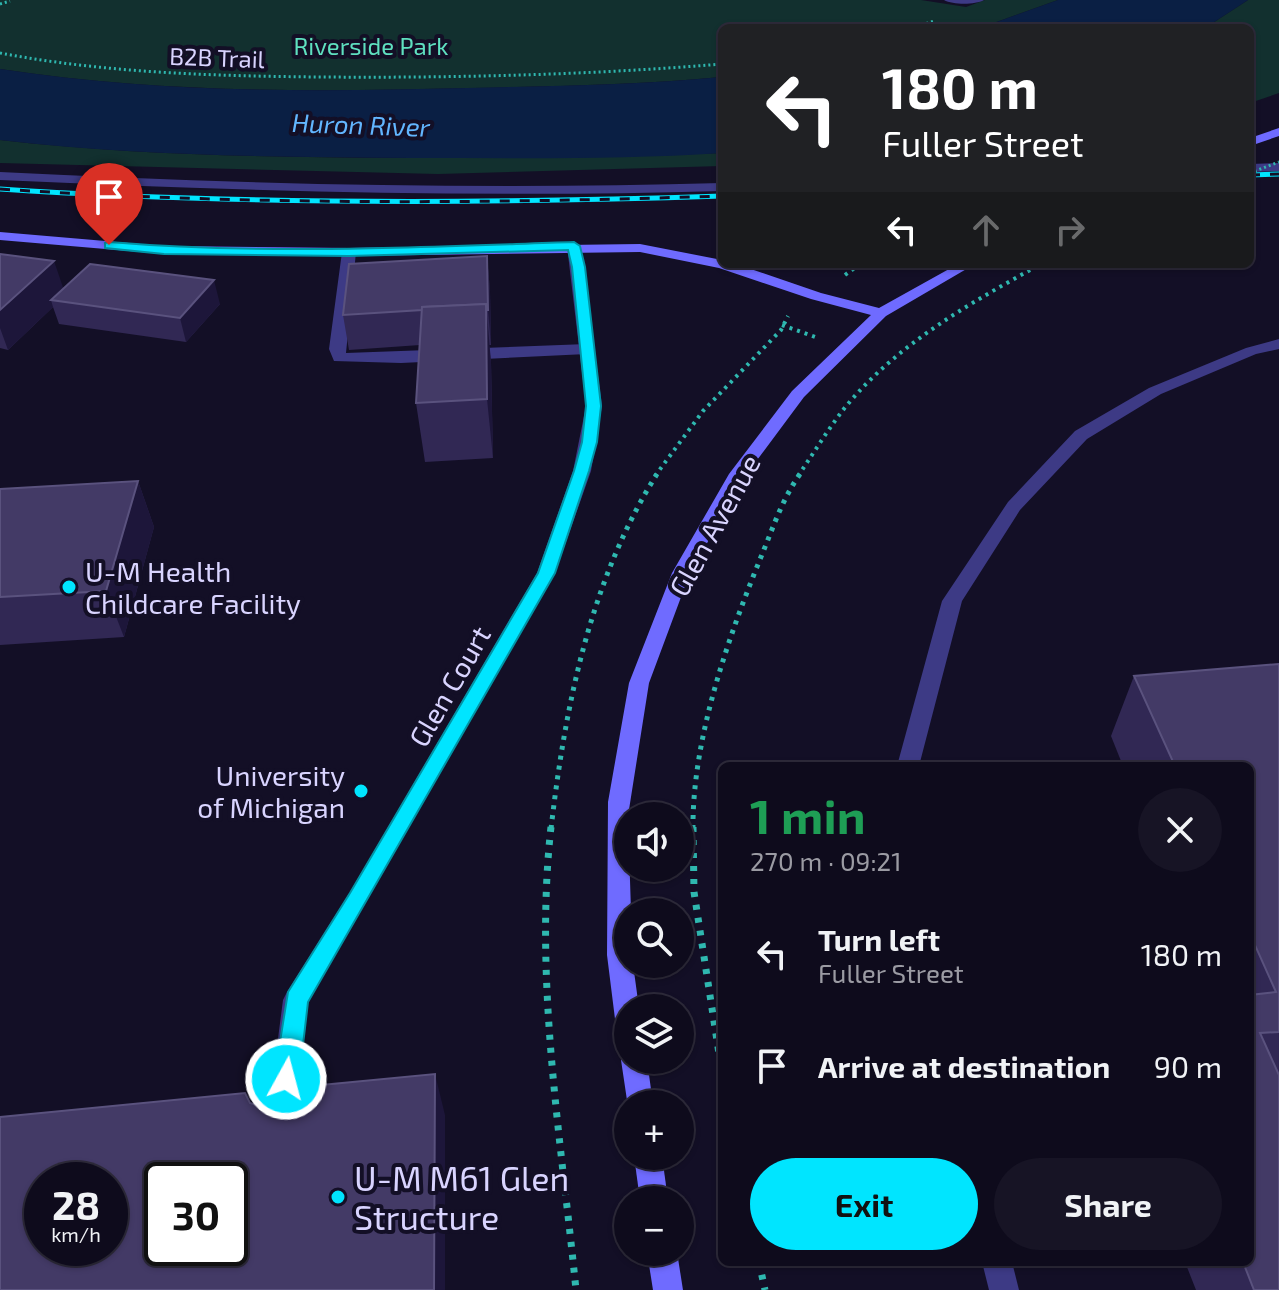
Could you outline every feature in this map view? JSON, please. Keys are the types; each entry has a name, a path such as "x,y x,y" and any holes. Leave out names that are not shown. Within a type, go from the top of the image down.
{"main road":[{"path":"1254,141 1279,132"},
{"path":"0,236 164,250 349,252 574,246 640,248 718,263"},
{"path":"734,268 816,296 881,313"},
{"name":"Glen Avenue","path":"624,994 619,955 619,802 639,683 681,573 738,474 798,394 881,313 961,268"},
{"path":"664,1266 668,1290"}],"street":[{"path":"949,0 974,1"},
{"path":"1254,169 1279,164"},
{"path":"0,176 439,190 718,187"},
{"name":"Glen Court","path":"280,1132 296,1000 358,899 546,573 589,442 594,406 574,246"},
{"path":"349,252 337,349 340,358 587,349"},
{"path":"909,762 952,601 1014,506 1081,435 1155,391 1251,351 1279,344"},
{"path":"998,1266 1004,1290"}],"path":[{"path":"0,4 10,1"},
{"name":"B2B Trail","path":"0,53 123,71 322,78 578,74 718,64"},
{"path":"157,73 160,68"},
{"path":"320,85 322,78"},
{"path":"1254,169 1279,164"},
{"path":"718,1047 694,892 693,802 715,685 750,583 787,493 844,409 887,364 961,308 1034,268"},
{"path":"558,1109 576,1290"},
{"path":"760,1266 765,1290"}],"green space":[{"name":"Riverside Park","path":"0,0 921,0 966,7 985,0 1058,0 991,24 718,24 718,77 660,82 354,90 236,89 118,83 0,69"},
{"path":"1248,0 1279,0 1279,93 1254,102 1254,24 1211,24"},
{"path":"0,140 148,152 296,157 718,153 718,166 438,174 0,163"}],"water":[{"path":"1058,0 1248,0 1211,24 991,24"},
{"name":"Huron River","path":"0,69 117,83 291,90 563,86 718,77 718,153 567,158 309,157 206,155 0,140"}],"building":[{"path":"0,254 54,261 0,310"},
{"path":"487,256 488,310 486,304 343,315 349,264"},
{"path":"90,264 214,280 180,318 51,300"},
{"path":"486,304 487,399 416,403 422,307"},
{"path":"138,481 106,591 0,597 0,489"},
{"path":"1279,664 1279,1032 1260,1033 1279,1075 1279,1290 1254,1290 1245,1266 1254,1266 1254,995 1276,992 1254,943 1254,762 1173,762 1134,676"},
{"name":"U-M M61 Glen Structure","path":"435,1074 434,1290 0,1290 0,1117 245,1093 250,1103 263,1107 275,1102 280,1089"}],"railway":[{"path":"1254,175 1279,174"},
{"path":"0,189 181,198 361,202 718,196"}],"place":[{"name":"U-M Health Childcare Facility","path":"69,587"},
{"name":"University of Michigan","path":"361,791"},
{"name":"U-M M61 Glen Structure","path":"338,1197"}],"route":[{"path":"109,245 164,250 349,252 574,246 594,406 582,471 546,573 358,899 296,1000 286,1079"}]}
